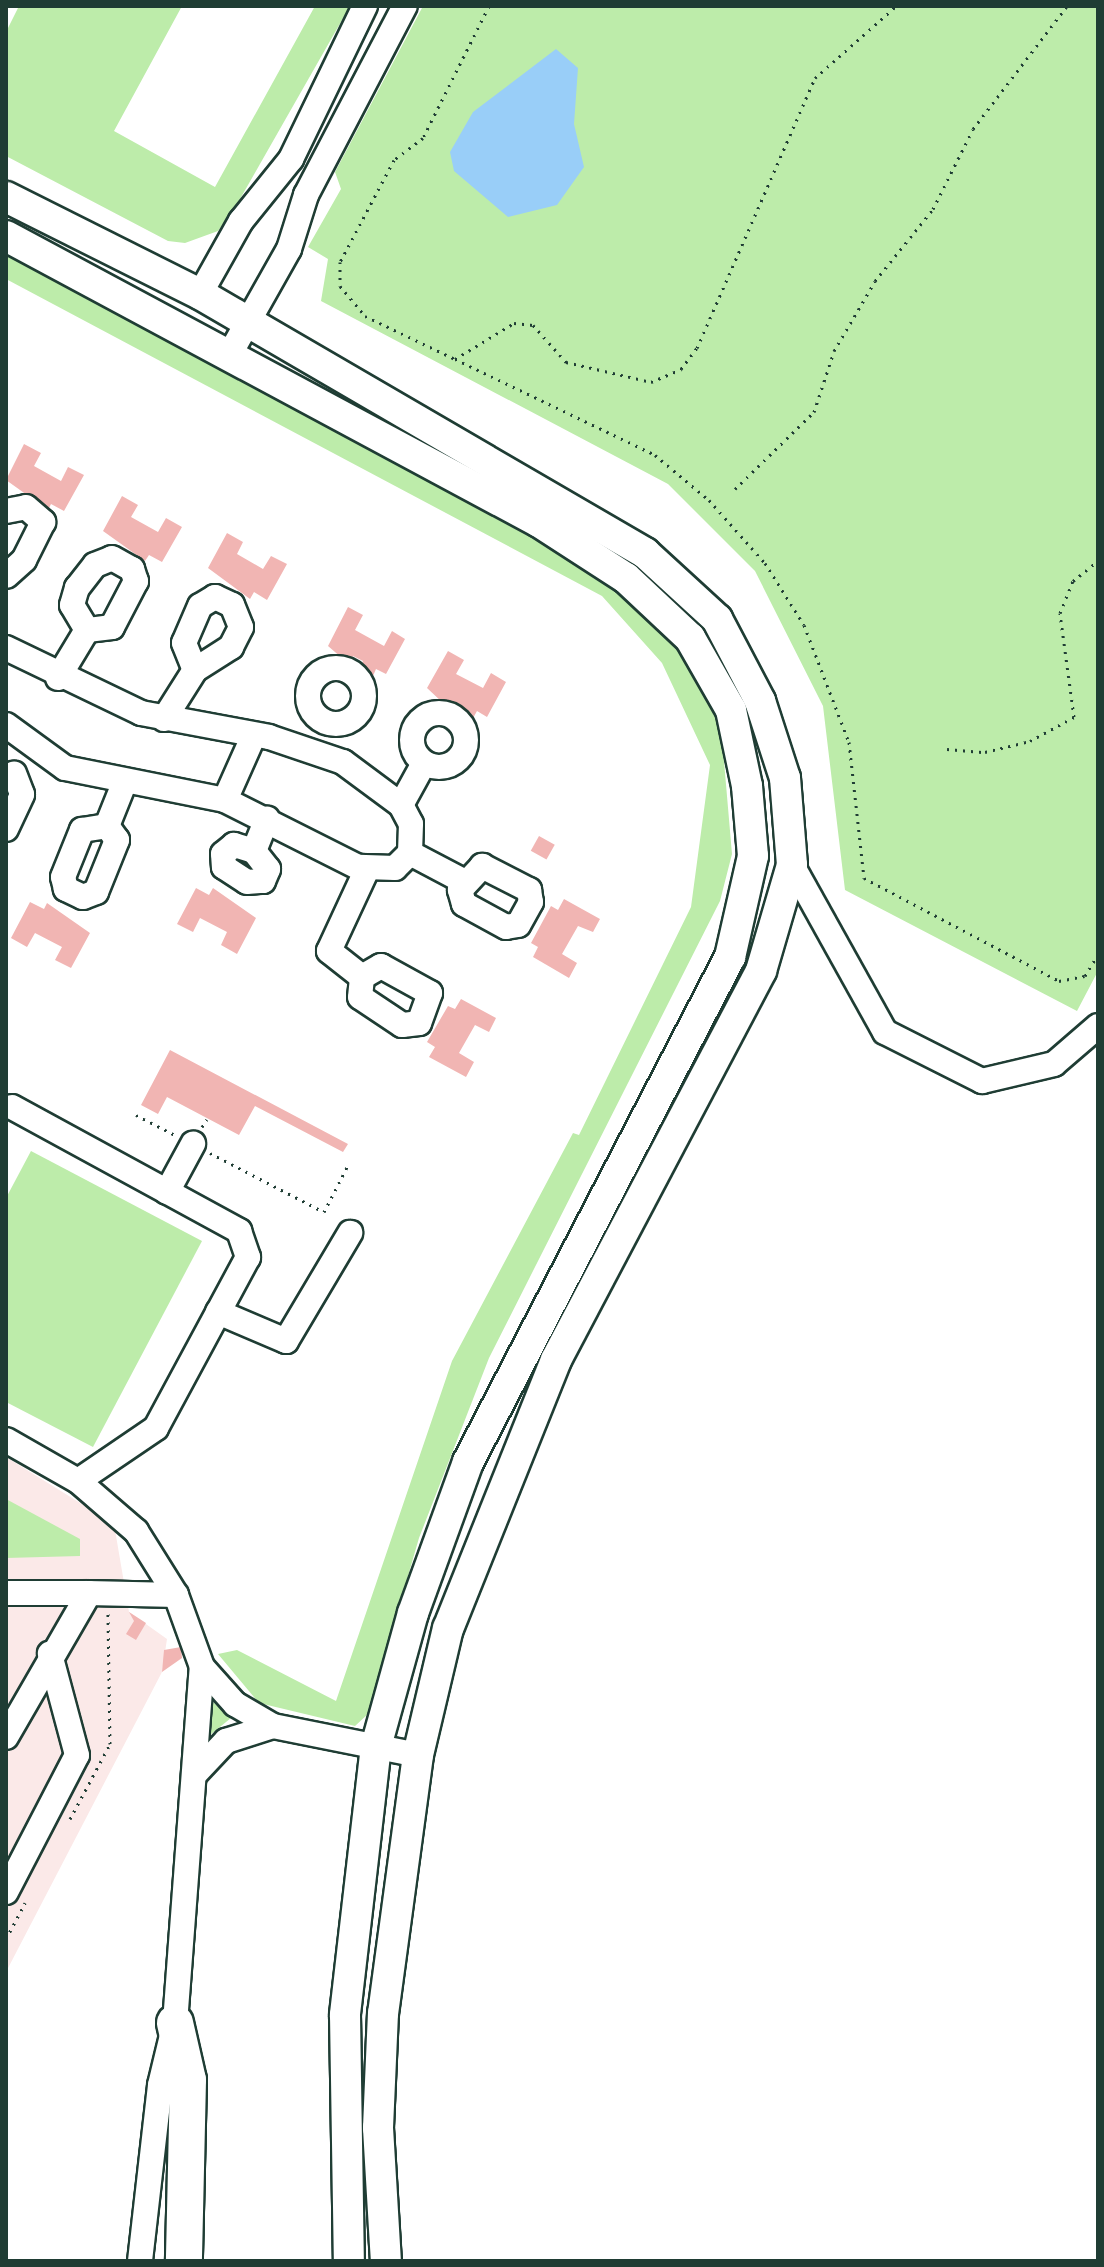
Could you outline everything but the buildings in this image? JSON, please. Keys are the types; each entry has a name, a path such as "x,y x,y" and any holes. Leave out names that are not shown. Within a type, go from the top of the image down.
{"highway":[{"path":"175,2023 188,2080 184,2261"}],"main road":[{"path":"6,197 200,294 645,553 717,619 760,701 785,778 792,865 761,971 506,1469 448,1628 418,1755 383,2013 378,2128 386,2261"},
{"path":"6,236 231,352 539,522 626,578 690,638 731,710 747,786 753,856 730,957 468,1462 413,1613 376,1746 345,2015 349,2261"}],"street":[{"path":"200,294 241,221 291,159 365,6"},
{"path":"231,352 251,324 289,249 306,195 405,6"},
{"path":"291,159 306,195"},
{"path":"6,511 26,507 43,522 24,560 6,576"},
{"path":"58,678 87,630"},
{"path":"6,648 58,678 164,719 313,748 401,805 411,824 410,853 395,868 367,869 225,800 65,768 28,746 6,725"},
{"path":"164,719 195,670"},
{"path":"313,748 324,722"},
{"path":"225,800 254,735"},
{"path":"6,829 22,794 10,773 28,746"},
{"path":"401,805 424,763"},
{"path":"107,826 125,781"},
{"path":"254,851 267,819"},
{"path":"410,853 465,882"},
{"path":"792,865 885,1032 982,1081 1054,1064 1098,1026"},
{"path":"362,977 329,951 367,869"},
{"path":"8,1110 239,1231 248,1257 156,1428 78,1481"},
{"path":"167,1192 193,1144"},
{"path":"218,1312 286,1341 350,1233"},
{"path":"6,1440 78,1481 136,1531 176,1595 202,1667 235,1704 273,1726 418,1755"},
{"path":"6,1593 176,1595"},
{"path":"6,1737 50,1654 89,1593"},
{"path":"6,1892 77,1755 50,1654"},
{"path":"140,2261 160,2085 175,2023 202,1667"},
{"path":"194,1775 226,1741 273,1726"}],"path":[{"path":"489,6 423,138 394,160 337,276 352,306 655,455 709,500 765,563 804,625 849,742 864,878 1059,981 1085,976 1098,954"},
{"path":"508,6 548,6"},
{"path":"455,359 514,323 533,325 575,365 651,382 681,369 697,348 800,103 828,61 896,6"},
{"path":"735,489 814,412 834,351 875,281 933,209 973,129 1067,6"},
{"path":"947,749 985,752 1030,741 1074,717 1060,613 1073,581 1098,561"},
{"path":"136,1115 324,1212 348,1165"}],"shaded area":[{"path":"6,1457 114,1524 129,1612 167,1639 162,1672 6,1972"}],"green space":[{"path":"19,6 182,6 114,131 215,187 315,6 350,6 236,206 218,231 185,243 168,241 6,156 6,32"},
{"path":"423,6 1098,6 1098,971 1077,1011 845,890 823,706 755,571 668,484 321,301 328,259 308,247 341,189 335,172"},
{"path":"6,248 504,511 659,618 707,690 722,738 732,854 720,901 489,1358 419,1538 368,1714 355,1726 259,1703 218,1654 237,1650 336,1701 452,1361 573,1133 579,1135 691,907 710,765 662,663 602,596 6,279"},
{"path":"31,1151 202,1241 93,1447 6,1402 6,1198"},
{"path":"6,1499 80,1539 80,1556 6,1558"},
{"path":"213,1702 231,1718 210,1735"}],"water":[{"path":"556,49 578,68 574,124 584,167 557,205 508,217 454,171 450,152 473,112"}]}
